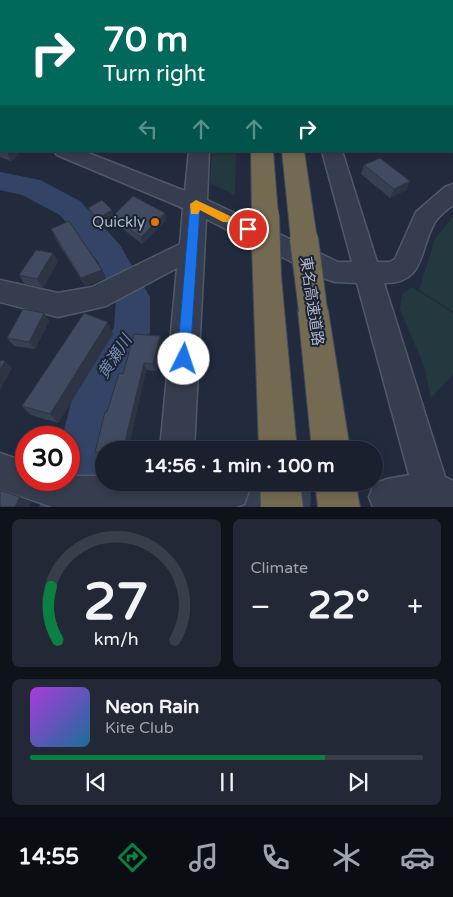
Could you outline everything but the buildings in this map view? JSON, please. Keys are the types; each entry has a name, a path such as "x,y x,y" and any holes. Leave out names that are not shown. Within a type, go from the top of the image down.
{"highway":[{"path":"262,152 267,276 277,441"},
{"name":"東名高速道路","path":"293,152 330,441"},
{"path":"281,491 282,507"},
{"path":"337,491 339,507"}],"street":[{"path":"66,152 196,204 335,272 394,273 405,266 424,218 453,192"},
{"path":"178,441 199,152"},
{"path":"332,152 368,274 439,499 387,497"},
{"path":"0,291 58,305 96,298 192,250"},
{"path":"0,471 15,476"},
{"path":"59,491 70,495 173,495 230,491"}],"green space":[{"path":"212,152 236,152 235,195 210,183"},
{"path":"453,217 453,311 419,290 435,239"},
{"path":"412,287 453,313 453,374 431,398 424,366 400,309 402,294"}],"waterway":[{"name":"黄瀬川","path":"0,181 30,187 70,208 109,254 133,297 132,332 95,387 73,483 62,507"}],"tunnel":[{"path":"231,491 387,497"}],"slow traffic":[{"path":"195,212 196,204 227,219"}],"place":[{"name":"Quickly","path":"155,222"}],"route":[{"path":"184,359 196,204 248,229"}]}
